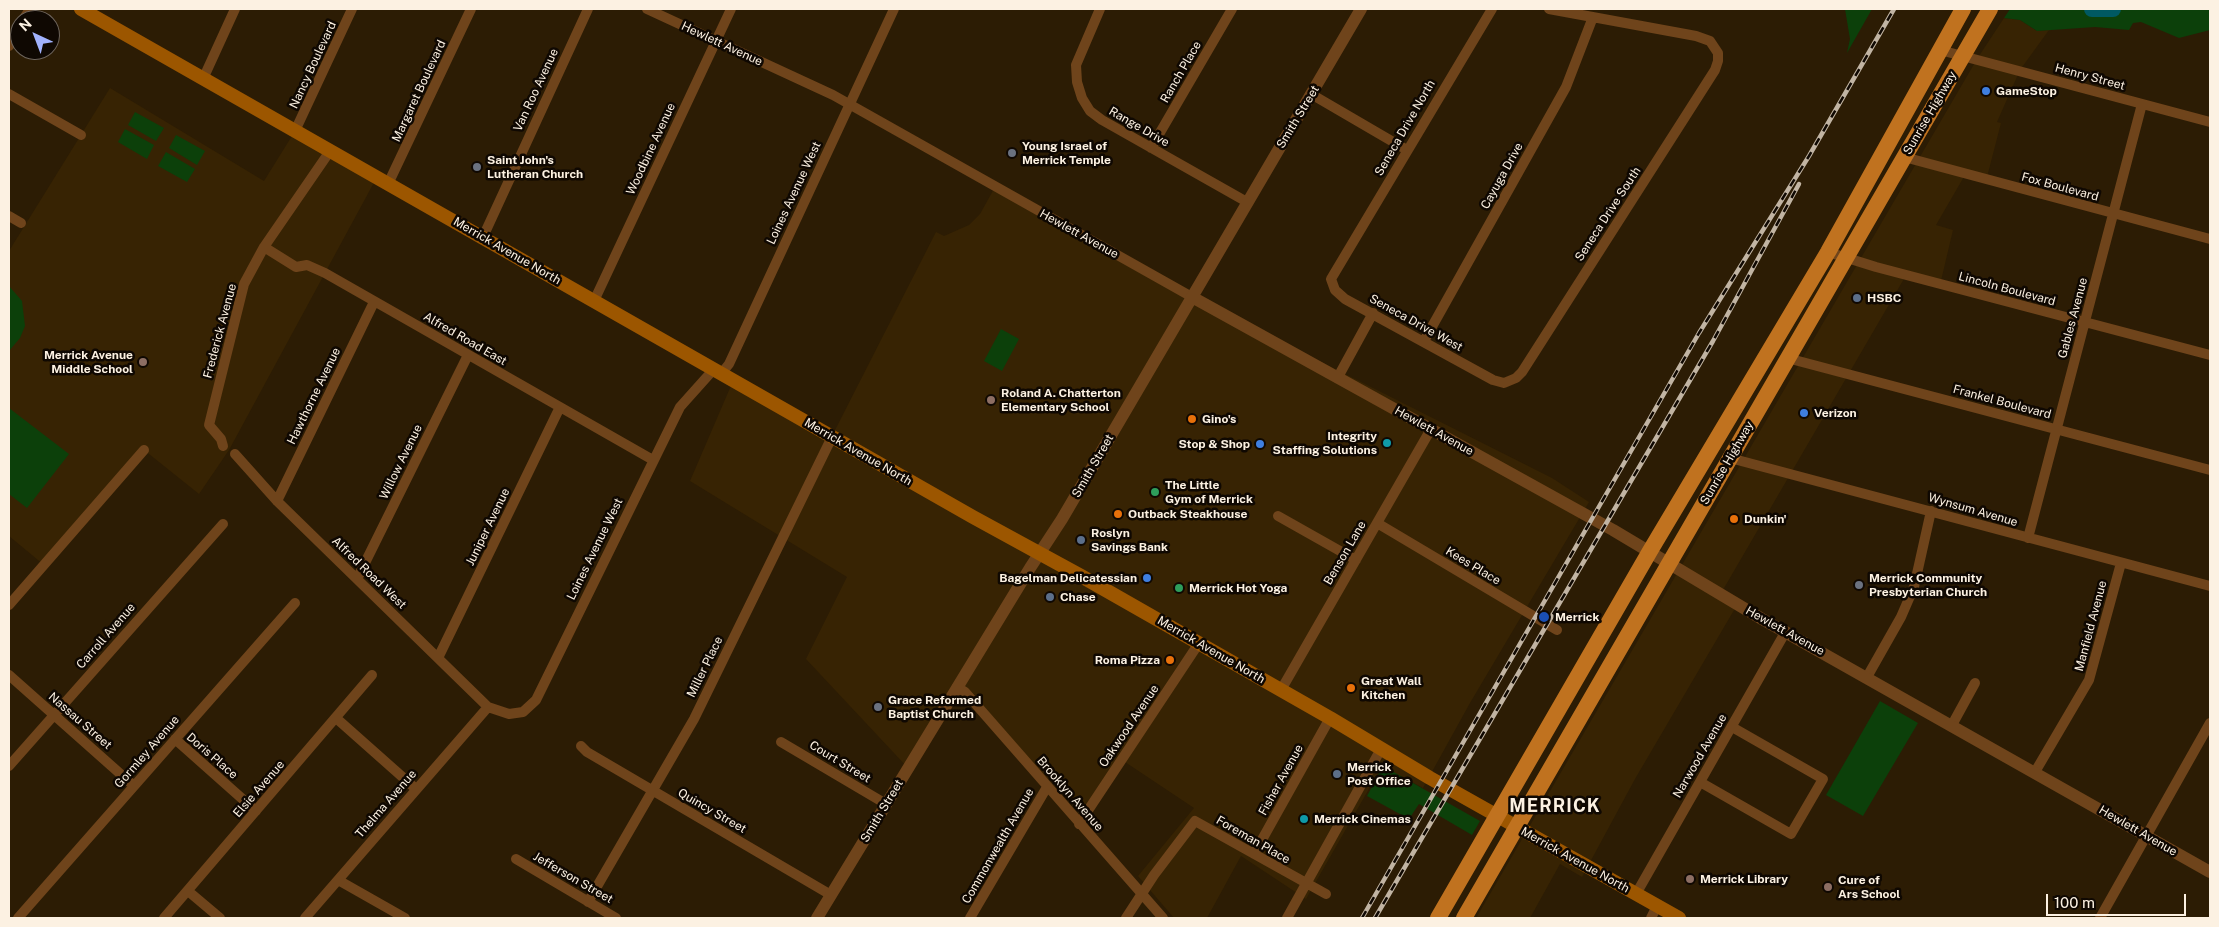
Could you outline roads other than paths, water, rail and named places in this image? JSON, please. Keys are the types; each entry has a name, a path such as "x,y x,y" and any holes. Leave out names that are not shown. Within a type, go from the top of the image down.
{"highway":[{"name":"Sunrise Highway","path":"1438,918 1650,551 1828,252 1963,9"},
{"name":"Sunrise Highway","path":"1464,918 1990,9"}],"main road":[{"name":"Merrick Avenue North","path":"81,9 832,437 1282,690 1381,750 1636,894 1654,912 1679,918"}],"street":[{"path":"203,79 235,9"},
{"name":"Nancy Boulevard","path":"295,131 352,9"},
{"name":"Margaret Boulevard","path":"388,184 471,9"},
{"name":"Van Roo Avenue","path":"483,237 588,9"},
{"name":"Hewlett Avenue","path":"647,9 850,104 1192,297 1650,551 1786,631 2210,872"},
{"name":"Woodbine Avenue","path":"594,301 731,9"},
{"name":"Loines Avenue West","path":"488,707 509,714 523,712 536,700 680,407 729,364 894,9"},
{"name":"Range Drive","path":"1100,9 1076,65 1077,82 1082,98 1090,111 1102,120 1247,202"},
{"name":"Ranch Place","path":"1151,148 1232,9"},
{"name":"Smith Street","path":"817,918 1040,554 1361,9"},
{"name":"Seneca Drive North","path":"1342,262 1492,9"},
{"path":"1549,9 1593,17"},
{"name":"Seneca Drive South","path":"1516,378 1522,372 1699,95 1718,61 1718,53 1710,42 1696,36 1593,17"},
{"name":"Cayuga Drive","path":"1424,341 1566,87 1593,17"},
{"name":"Henry Street","path":"1940,50 2210,122"},
{"path":"9,94 81,135"},
{"path":"1311,94 1407,150"},
{"name":"Gables Avenue","path":"2028,538 2142,104"},
{"name":"Frederick Avenue","path":"223,446 221,439 209,425 244,284 264,247 330,151"},
{"name":"Fox Boulevard","path":"1904,157 2210,239"},
{"path":"9,216 21,223"},
{"name":"Alfred Road East","path":"264,247 296,267 306,265 325,273 653,460"},
{"name":"Lincoln Boulevard","path":"1828,252 2210,355"},
{"name":"Seneca Drive West","path":"1342,262 1331,279 1334,290 1345,299 1493,380 1504,383 1516,378"},
{"name":"Hawthorne Avenue","path":"277,501 374,302"},
{"path":"1338,377 1372,313"},
{"name":"Willow Avenue","path":"358,580 468,355"},
{"name":"Frankel Boulevard","path":"1787,358 2210,470"},
{"name":"Juniper Avenue","path":"438,658 560,408"},
{"name":"Benson Lane","path":"1282,690 1430,429"},
{"name":"Miller Place","path":"588,902 694,719 832,437"},
{"path":"9,605 144,450"},
{"name":"Alfred Road West","path":"235,454 277,501 488,707"},
{"name":"Wynsum Avenue","path":"1730,458 2210,586"},
{"path":"1867,677 1901,617 1914,587 1931,511"},
{"path":"1278,516 1356,560"},
{"name":"Carroll Avenue","path":"9,766 223,524"},
{"name":"Kees Place","path":"1377,524 1557,630"},
{"name":"Manfield Avenue","path":"2035,772 2089,680 2121,563"},
{"name":"Gormley Avenue","path":"18,918 295,603"},
{"name":"Narwood Avenue","path":"1636,894 1786,631"},
{"name":"Oakwood Avenue","path":"1079,824 1199,643"},
{"name":"Elsie Avenue","path":"164,918 372,675"},
{"name":"Nassau Street","path":"9,676 134,786"},
{"path":"1952,725 1975,683"},
{"name":"Brooklyn Avenue","path":"957,687 965,692 1163,918"},
{"name":"Thelma Avenue","path":"305,918 488,707"},
{"path":"336,718 416,789"},
{"name":"Fisher Avenue","path":"1254,854 1330,718"},
{"path":"2100,918 2210,723"},
{"path":"1700,782 1791,834 1823,779 1732,727"},
{"name":"Doris Place","path":"175,739 256,811"},
{"name":"Court Street","path":"781,742 886,804"},
{"name":"Quincy Street","path":"581,746 653,791 831,895"},
{"path":"1287,918 1381,750"},
{"name":"Commonwealth Avenue","path":"970,918 1047,787"},
{"name":"Foreman Place","path":"1141,894 1195,821 1326,894"},
{"name":"Jefferson Street","path":"516,859 616,918"},
{"path":"338,880 405,918"},
{"path":"188,891 220,918"},
{"path":"1126,918 1141,894"}],"waterway":[{"path":"2092,9 2113,9"}],"railway":[{"path":"1362,918 1699,333 1809,156 1894,9"},
{"path":"1375,918 1713,341 1799,184"}],"place":[{"name":"GameStop","path":"1986,91"},
{"name":"Young Israel of Merrick Temple","path":"1012,153"},
{"name":"Saint John's Lutheran Church","path":"477,167"},
{"name":"HSBC","path":"1857,298"},
{"name":"Merrick Avenue Middle School","path":"143,362"},
{"name":"Roland A. Chatterton Elementary School","path":"991,400"},
{"name":"Verizon","path":"1804,413"},
{"name":"Gino's","path":"1192,419"},
{"name":"Integrity Staffing Solutions","path":"1387,443"},
{"name":"Stop & Shop","path":"1260,444"},
{"name":"The Little Gym of Merrick","path":"1155,492"},
{"name":"Outback Steakhouse","path":"1118,514"},
{"name":"Dunkin'","path":"1734,519"},
{"name":"Roslyn Savings Bank","path":"1081,540"},
{"name":"Bagelman Delicatessian","path":"1147,578"},
{"name":"Merrick Community Presbyterian Church","path":"1859,585"},
{"name":"Merrick Hot Yoga","path":"1179,588"},
{"name":"Chase","path":"1050,597"},
{"name":"Merrick","path":"1544,617"},
{"name":"Roma Pizza","path":"1170,660"},
{"name":"Great Wall Kitchen","path":"1351,688"},
{"name":"Grace Reformed Baptist Church","path":"878,707"},
{"name":"Merrick Post Office","path":"1337,774"},
{"name":"Merrick Cinemas","path":"1304,819"},
{"name":"Merrick Library","path":"1690,879"},
{"name":"Cure of Ars School","path":"1828,887"}],"district":[{"name":"MERRICK","path":"1555,806"}]}
